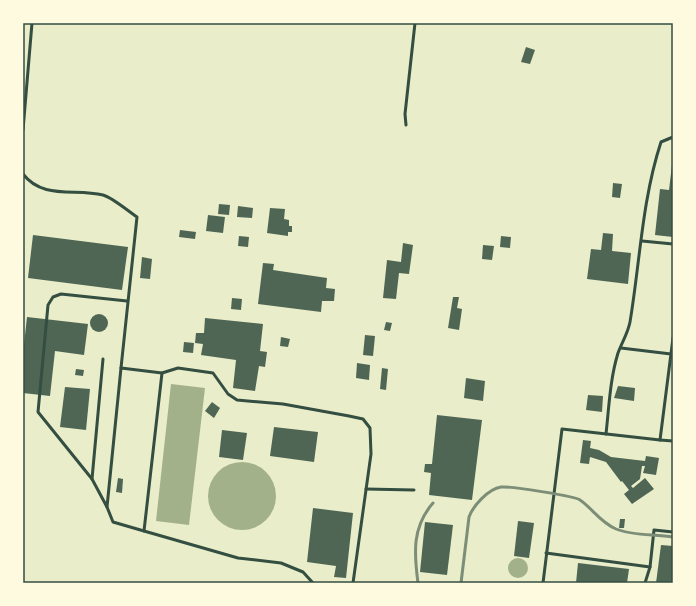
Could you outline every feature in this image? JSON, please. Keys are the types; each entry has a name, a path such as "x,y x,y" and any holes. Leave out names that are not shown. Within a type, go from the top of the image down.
{"lane":[{"path":"23,130 32,23"},
{"path":"406,125 405,114 415,23"},
{"path":"606,434 611,380 620,348 629,328 642,241 646,202 654,163 661,142 673,137"},
{"path":"23,174 30,183 41,189 104,195 137,217 127,301 107,507"},
{"path":"642,241 673,244"},
{"path":"127,301 61,294 53,297 48,305 38,412 92,479 113,522 238,558 281,563 303,572 313,583"},
{"path":"660,440 673,338"},
{"path":"620,348 671,354"},
{"path":"92,479 103,360"},
{"path":"121,368 162,373 178,368 213,373 228,394 237,400 283,404 363,419 370,428 372,441 353,583"},
{"path":"144,531 162,373"},
{"path":"543,583 562,429 673,441"},
{"path":"366,489 414,490"},
{"path":"645,583 650,567 654,530 673,532"},
{"path":"546,553 650,567"}],"shaded area":[{"path":"171,384 205,388 189,525 156,521"},
{"path":"235,462 249,462 261,467 271,477 276,489 276,503 271,515 261,525 249,530 235,530 223,525 213,515 208,503 208,489 213,477 223,467"},
{"path":"518,558 525,561 528,568 525,575 518,578 511,575 508,568 511,561"}],"building":[{"path":"526,47 535,50 530,64 521,62"},
{"path":"672,165 673,237 655,235 660,189 669,190"},
{"path":"613,183 622,184 620,198 612,197"},
{"path":"219,204 230,205 229,215 218,214"},
{"path":"238,206 253,208 252,218 237,217"},
{"path":"270,208 285,209 284,219 289,220 289,226 292,226 292,232 288,232 288,236 267,233"},
{"path":"208,215 225,217 223,233 206,231"},
{"path":"180,230 196,232 195,239 179,237"},
{"path":"603,233 613,234 612,251 631,253 628,284 587,279 591,249 601,250"},
{"path":"33,235 128,247 122,290 28,278"},
{"path":"239,236 249,237 248,247 238,246"},
{"path":"501,236 511,237 510,248 500,247"},
{"path":"403,243 413,245 409,274 399,273 396,299 383,298 387,260 401,262"},
{"path":"483,245 494,246 492,260 482,259"},
{"path":"142,257 152,259 150,279 140,278"},
{"path":"263,263 274,264 273,270 327,278 326,288 335,289 334,301 322,301 321,312 258,304"},
{"path":"453,297 459,297 457,308 462,309 459,330 448,328"},
{"path":"232,298 242,299 241,310 231,309"},
{"path":"99,314 105,317 108,323 105,329 99,332 93,329 90,323 93,317"},
{"path":"27,317 88,324 84,355 55,351 50,396 23,393 23,353"},
{"path":"205,318 263,324 260,351 267,352 265,367 259,366 255,391 233,388 236,360 201,355 203,344 195,343 196,333 204,333"},
{"path":"386,322 392,323 390,331 384,330"},
{"path":"365,335 375,336 373,356 363,355"},
{"path":"281,337 290,339 288,347 280,346"},
{"path":"184,342 194,343 193,353 183,352"},
{"path":"357,363 370,365 369,380 356,378"},
{"path":"382,368 388,369 386,390 380,389"},
{"path":"76,369 84,370 83,376 75,375"},
{"path":"466,378 485,381 483,401 464,398"},
{"path":"618,386 635,388 634,401 614,398"},
{"path":"65,387 90,389 86,430 60,427"},
{"path":"588,395 603,396 602,412 586,410"},
{"path":"212,402 220,408 214,418 205,411"},
{"path":"437,415 482,420 472,500 429,495 431,473 424,472 425,464 432,464"},
{"path":"274,427 318,432 314,462 270,456"},
{"path":"222,430 247,433 243,460 219,457"},
{"path":"583,440 591,441 590,448 599,450 611,457 645,461 646,456 659,458 656,475 643,473 645,466 642,466 640,479 631,486 633,488 645,478 654,489 632,504 624,494 629,490 606,462 590,457 589,464 580,463"},
{"path":"118,478 123,479 122,493 116,492"},
{"path":"313,508 353,513 346,578 334,577 336,566 307,562"},
{"path":"620,519 625,519 624,528 619,528"},
{"path":"518,521 534,523 529,558 514,556"},
{"path":"425,522 453,525 447,575 420,572"},
{"path":"661,545 673,546 673,583 656,583"},
{"path":"578,563 629,569 627,583 576,583"}],"railway":[{"path":"461,583 469,517 474,508 486,494 496,488 516,488 575,498 585,504 605,523 616,529 636,534 673,537"},
{"path":"418,583 415,551 416,541 421,521 433,503"}]}
